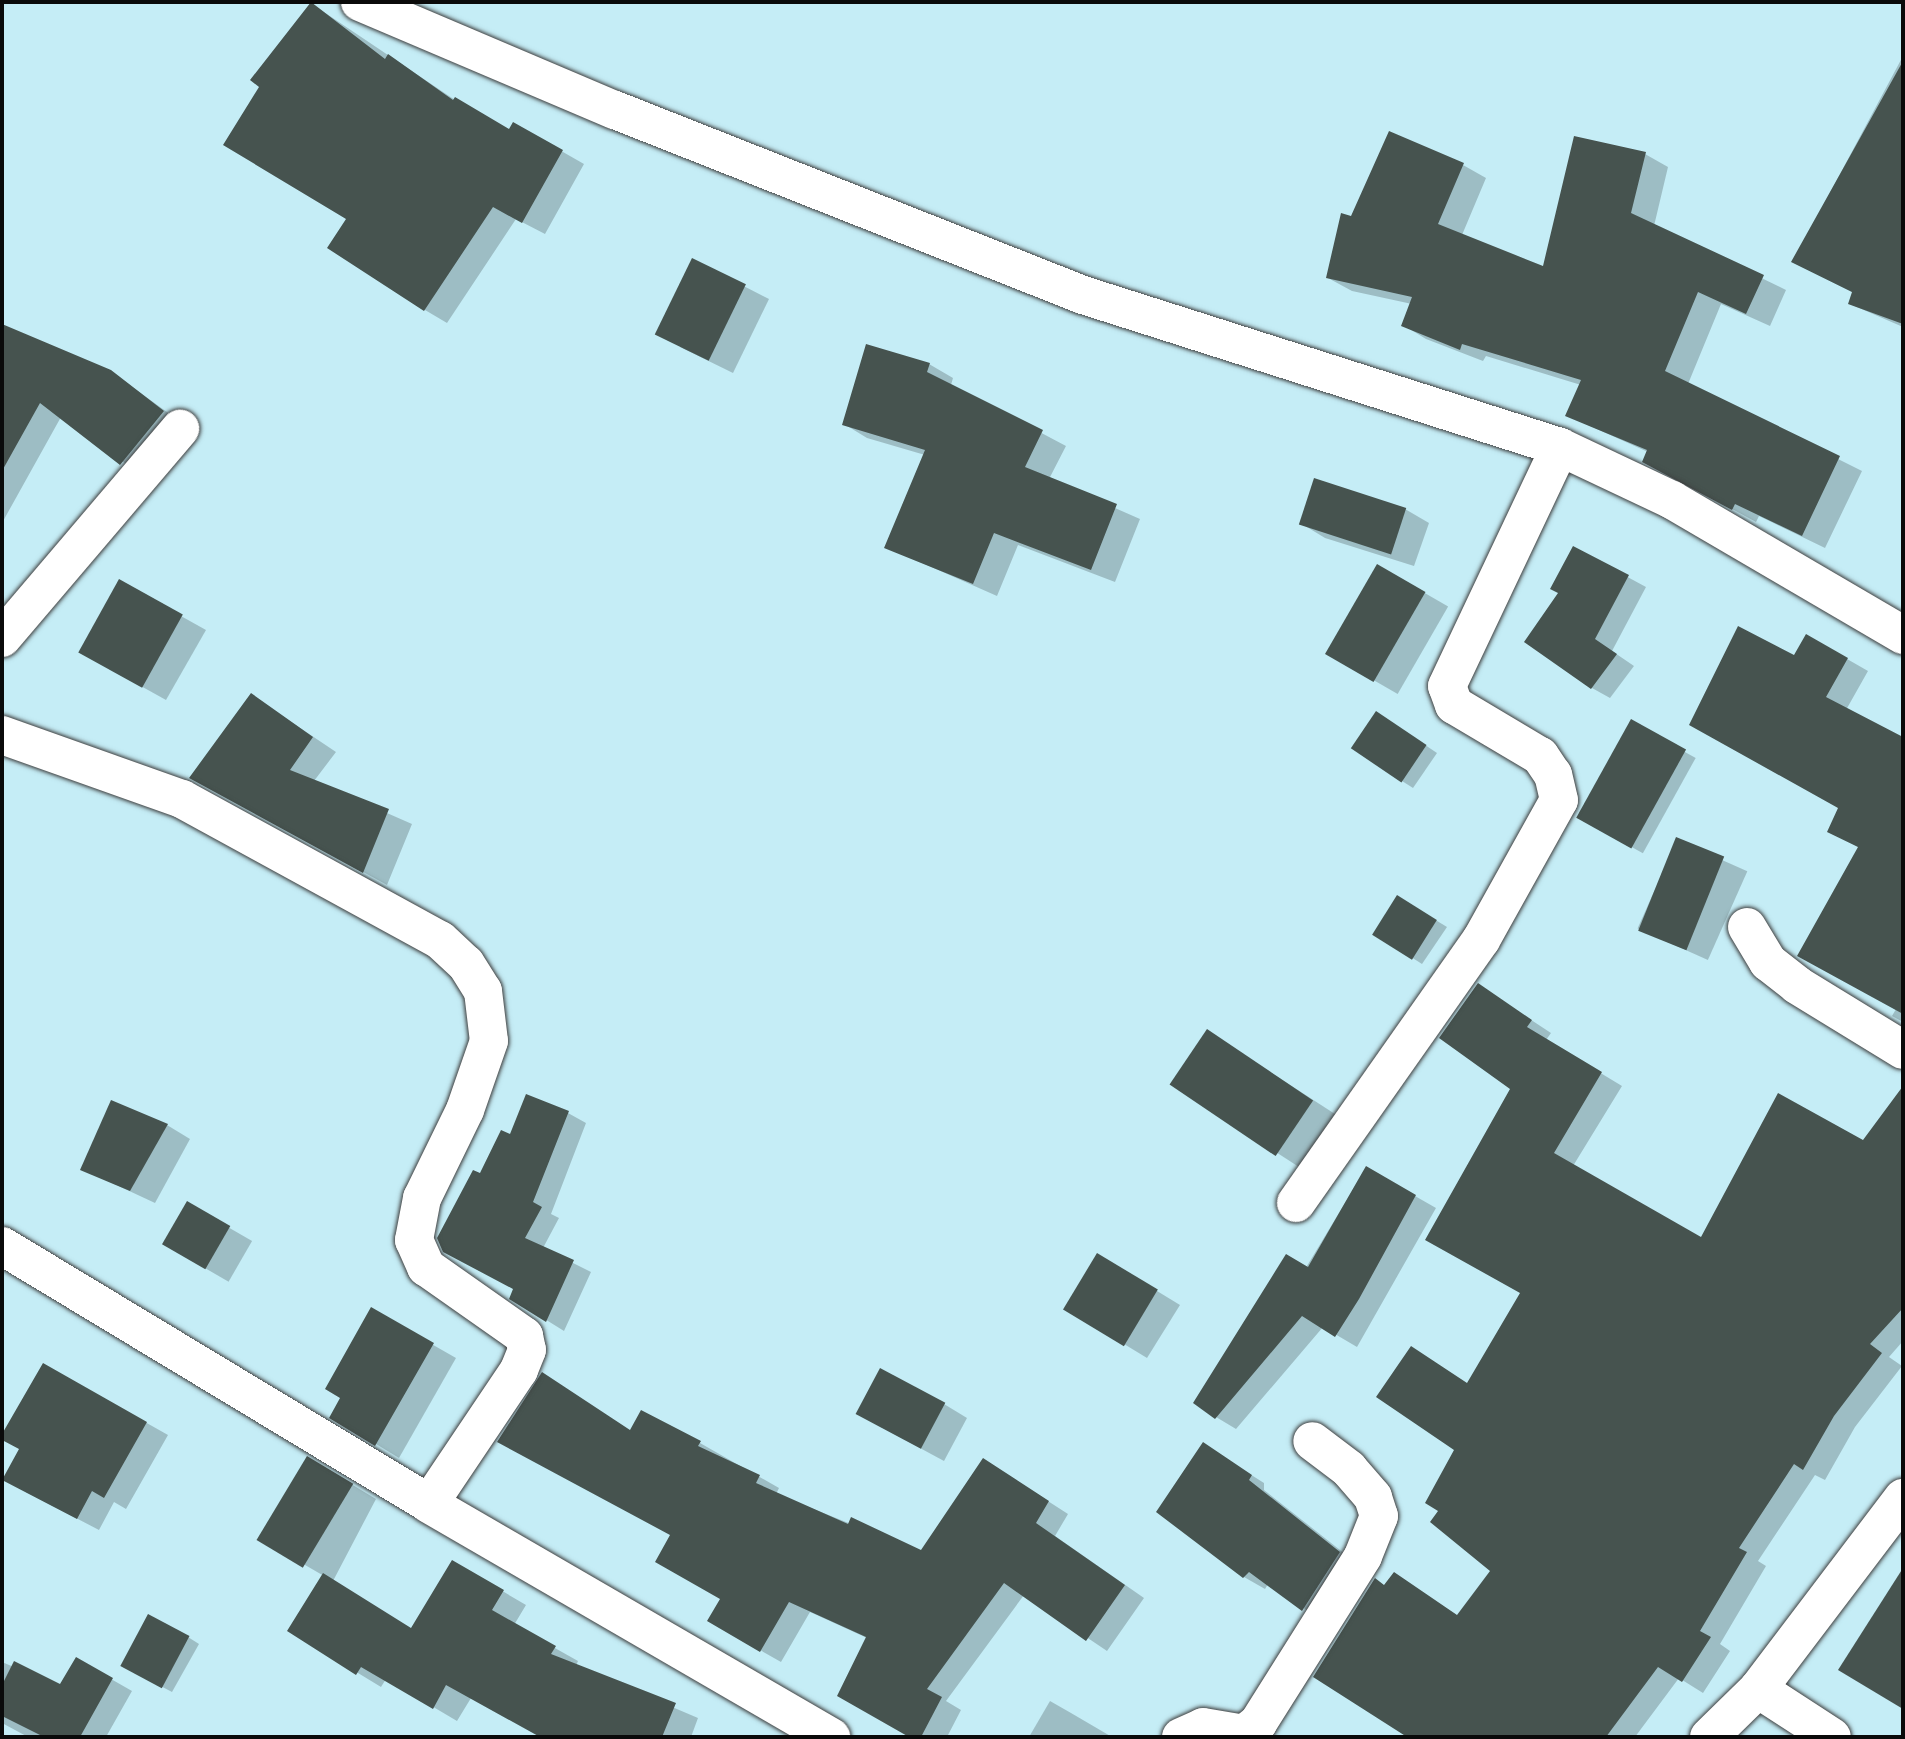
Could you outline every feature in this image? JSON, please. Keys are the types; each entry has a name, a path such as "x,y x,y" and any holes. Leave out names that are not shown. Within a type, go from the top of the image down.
{"street":[{"path":"360,2 615,110 1071,290 1560,447 1672,500 1903,635"},
{"path":"2,638 180,429"},
{"path":"1296,1203 1481,940 1559,800 1553,775 1541,756 1454,705 1447,686 1560,447"},
{"path":"2,735 182,799 440,940 466,964 483,991 489,1041 464,1110 422,1198 414,1240 426,1268 524,1336 527,1350 519,1370 429,1504"},
{"path":"1748,928 1768,962 1787,977 1903,1050"},
{"path":"2,1246 429,1504 786,1725 831,1737"},
{"path":"1181,1737 1203,1727 1244,1734 1258,1723 1363,1556 1379,1516 1373,1497 1349,1469 1312,1441"},
{"path":"1709,1737 1758,1689 1903,1498"},
{"path":"1758,1689 1832,1737"}],"shaded area":[{"path":"2,2 1903,2 1903,1737 2,1737"}],"building":[{"path":"311,2 385,59 388,54 453,100 455,97 509,129 513,122 563,150 522,223 493,207 424,311 327,248 346,219 223,145 259,87 250,80"},
{"path":"1903,61 1903,324 1848,304 1852,292 1791,262"},
{"path":"1389,131 1464,163 1438,224 1543,266 1574,136 1646,152 1631,213 1764,275 1746,314 1698,292 1665,371 1840,456 1802,536 1735,504 1732,510 1642,462 1647,450 1565,416 1581,380 1462,344 1460,350 1401,326 1412,297 1326,278 1341,213 1351,216"},
{"path":"692,258 746,284 709,361 655,334"},
{"path":"2,324 111,370 164,411 120,465 40,403 2,471"},
{"path":"866,344 930,363 927,372 1043,430 1025,467 1117,504 1091,570 994,533 973,584 884,548 925,450 842,425"},
{"path":"1314,478 1406,508 1391,555 1299,525"},
{"path":"1573,546 1629,575 1595,639 1617,654 1591,689 1524,642 1558,593 1550,589"},
{"path":"1377,564 1425,592 1373,682 1325,654"},
{"path":"119,579 183,614 142,688 78,652"},
{"path":"1738,626 1794,655 1806,634 1848,658 1826,697 1903,737 1903,1014 1797,956 1858,847 1827,832 1838,808 1689,725"},
{"path":"251,693 313,737 290,770 389,809 363,873 189,778"},
{"path":"1376,711 1427,745 1401,782 1351,748"},
{"path":"1631,719 1686,750 1631,848 1576,818"},
{"path":"1676,837 1724,856 1686,950 1638,931"},
{"path":"1397,895 1437,920 1412,960 1372,935"},
{"path":"1478,983 1532,1020 1527,1027 1602,1072 1554,1153 1701,1237 1778,1093 1863,1140 1903,1086 1903,1308 1870,1344 1882,1353 1834,1416 1803,1470 1794,1464 1739,1548 1747,1552 1700,1631 1711,1637 1682,1682 1658,1667 1606,1737 1407,1737 1313,1677 1375,1578 1384,1585 1394,1572 1457,1615 1490,1571 1430,1522 1438,1511 1425,1503 1454,1450 1376,1397 1411,1346 1467,1383 1520,1293 1425,1240 1510,1089 1439,1038"},
{"path":"1207,1029 1313,1101 1276,1156 1170,1085"},
{"path":"526,1094 569,1111 533,1202 542,1207 525,1238 574,1260 546,1322 509,1299 513,1289 443,1252 437,1238 473,1170 480,1173 501,1130 510,1134"},
{"path":"111,1100 168,1124 130,1191 80,1170"},
{"path":"1366,1166 1416,1195 1359,1299 1335,1337 1302,1316 1215,1419 1193,1403 1286,1254 1308,1267"},
{"path":"187,1201 230,1226 205,1269 162,1244"},
{"path":"1097,1253 1158,1290 1124,1346 1063,1310"},
{"path":"371,1307 434,1343 375,1446 329,1418 340,1398 325,1389"},
{"path":"43,1363 147,1422 104,1498 92,1491 77,1519 2,1480 19,1449 2,1440 2,1434"},
{"path":"880,1368 945,1403 921,1449 856,1414"},
{"path":"542,1372 630,1430 641,1410 701,1441 698,1446 760,1475 756,1483 848,1524 851,1517 921,1550 983,1458 1049,1501 1036,1523 1125,1585 1086,1641 1004,1583 927,1689 942,1697 921,1737 909,1737 837,1696 866,1637 789,1602 760,1652 707,1621 720,1599 655,1562 670,1535 497,1442"},
{"path":"1203,1442 1252,1475 1249,1480 1340,1552 1302,1611 1249,1572 1243,1578 1156,1512"},
{"path":"307,1456 353,1484 303,1568 257,1540"},
{"path":"452,1560 504,1590 492,1610 556,1646 551,1654 676,1703 662,1737 540,1737 446,1685 433,1709 361,1667 356,1675 287,1631 323,1573 411,1628"},
{"path":"1903,1568 1903,1709 1838,1670"},
{"path":"148,1614 189,1636 162,1688 120,1666"},
{"path":"76,1657 113,1678 80,1737 44,1737 2,1716 2,1685 14,1661 60,1684"}]}
